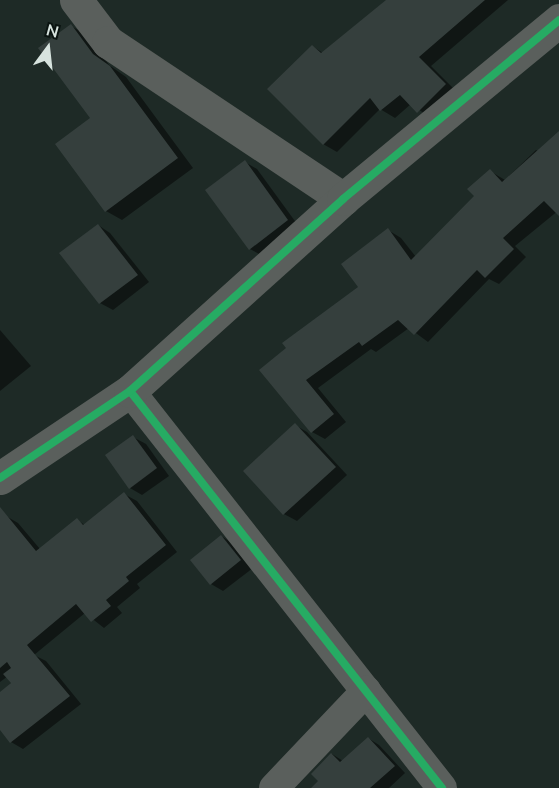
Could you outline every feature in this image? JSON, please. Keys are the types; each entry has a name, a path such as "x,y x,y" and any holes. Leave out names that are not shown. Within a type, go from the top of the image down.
{"street":[{"path":"76,0 108,42 343,199"},
{"path":"0,478 130,391 343,199 559,20"},
{"path":"130,391 442,788"},
{"path":"274,788 366,691"}],"building":[{"path":"386,0 485,0 419,57 446,84 417,113 400,95 380,111 370,98 323,145 267,89 312,45 321,53"},
{"path":"71,24 93,54 110,66 178,158 105,212 55,144 90,118 38,48"},
{"path":"559,131 559,216 544,201 503,238 514,249 485,278 477,270 414,335 398,320 362,346 359,342 306,380 334,414 311,433 259,370 286,348 282,343 358,287 341,264 388,228 411,260 474,196 467,189 490,169 502,182"},
{"path":"245,160 288,220 249,250 205,190"},
{"path":"98,224 138,275 99,304 59,253"},
{"path":"295,423 336,467 283,515 243,471"},
{"path":"133,435 157,468 129,489 105,455"},
{"path":"124,492 166,545 126,577 129,581 106,600 111,606 91,622 76,604 27,645 70,696 10,743 0,730 0,692 11,683 3,674 11,668 7,662 0,668 0,507 36,551 77,518 83,525"},
{"path":"221,535 241,560 210,585 190,560"},
{"path":"368,737 395,766 370,788 311,788 318,781 311,774 331,753 340,762"}],"cycle path":[{"path":"0,478 130,391 343,199 559,20"},
{"path":"130,391 442,788"}]}
